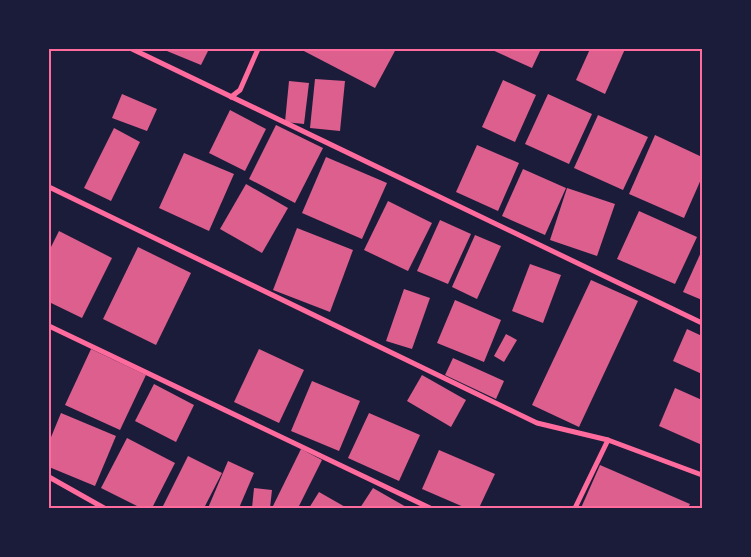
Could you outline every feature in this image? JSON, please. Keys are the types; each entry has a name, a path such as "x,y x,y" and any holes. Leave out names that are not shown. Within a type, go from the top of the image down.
{"street":[{"path":"132,49 702,322"},
{"path":"231,97 240,90 258,49"},
{"path":"49,186 537,423 608,440 702,475"},
{"path":"49,326 430,508"},
{"path":"575,508 608,440"},
{"path":"49,477 104,508"}],"building":[{"path":"162,49 209,49 201,65"},
{"path":"300,49 396,49 375,88"},
{"path":"490,49 541,49 532,68"},
{"path":"590,49 625,49 605,94 576,80"},
{"path":"315,79 345,81 340,131 310,128"},
{"path":"503,80 536,95 515,142 482,127"},
{"path":"289,81 309,83 304,124 285,122"},
{"path":"122,94 157,109 147,131 112,118"},
{"path":"548,94 592,114 569,164 525,144"},
{"path":"230,110 266,129 245,171 209,153"},
{"path":"598,115 648,137 623,190 574,168"},
{"path":"276,125 323,148 295,203 249,179"},
{"path":"114,128 140,142 111,201 84,188"},
{"path":"655,135 702,157 702,177 684,218 629,194"},
{"path":"477,145 519,163 498,211 456,192"},
{"path":"184,153 234,174 209,231 159,208"},
{"path":"326,157 387,183 362,239 302,213"},
{"path":"523,169 566,188 545,235 502,216"},
{"path":"246,184 288,208 262,253 220,229"},
{"path":"567,188 615,204 597,256 550,240"},
{"path":"388,201 432,223 408,271 364,250"},
{"path":"639,211 697,237 675,284 617,259"},
{"path":"440,220 471,234 448,284 417,271"},
{"path":"297,228 353,250 330,312 273,290"},
{"path":"59,231 112,258 82,318 49,302 49,251"},
{"path":"475,235 501,246 477,299 452,287"},
{"path":"138,247 191,273 156,345 103,319"},
{"path":"702,250 702,300 683,292"},
{"path":"530,264 561,275 543,323 512,311"},
{"path":"591,280 638,301 579,427 532,405"},
{"path":"404,289 430,298 412,349 386,341"},
{"path":"455,300 501,320 484,362 437,343"},
{"path":"687,329 702,336 702,374 673,361"},
{"path":"506,334 517,340 504,362 494,356"},
{"path":"91,349 146,375 120,430 65,405"},
{"path":"259,349 304,370 279,423 234,402"},
{"path":"453,358 504,381 496,399 445,375"},
{"path":"422,375 466,400 451,427 407,401"},
{"path":"312,381 360,401 339,451 291,431"},
{"path":"154,384 194,405 176,442 135,421"},
{"path":"675,388 702,400 702,445 659,426"},
{"path":"61,413 116,436 95,486 49,467 49,442"},
{"path":"369,413 420,435 399,481 348,458"},
{"path":"127,438 175,463 152,508 141,508 101,488"},
{"path":"301,449 322,460 298,508 272,508"},
{"path":"439,450 495,474 479,508 466,508 422,489"},
{"path":"188,456 222,473 204,508 162,508"},
{"path":"228,461 254,473 239,508 208,508"},
{"path":"600,465 690,504 688,508 581,508"},
{"path":"254,488 272,490 270,508 252,508"},
{"path":"373,488 408,508 360,508"},
{"path":"319,492 347,508 309,508"}]}
